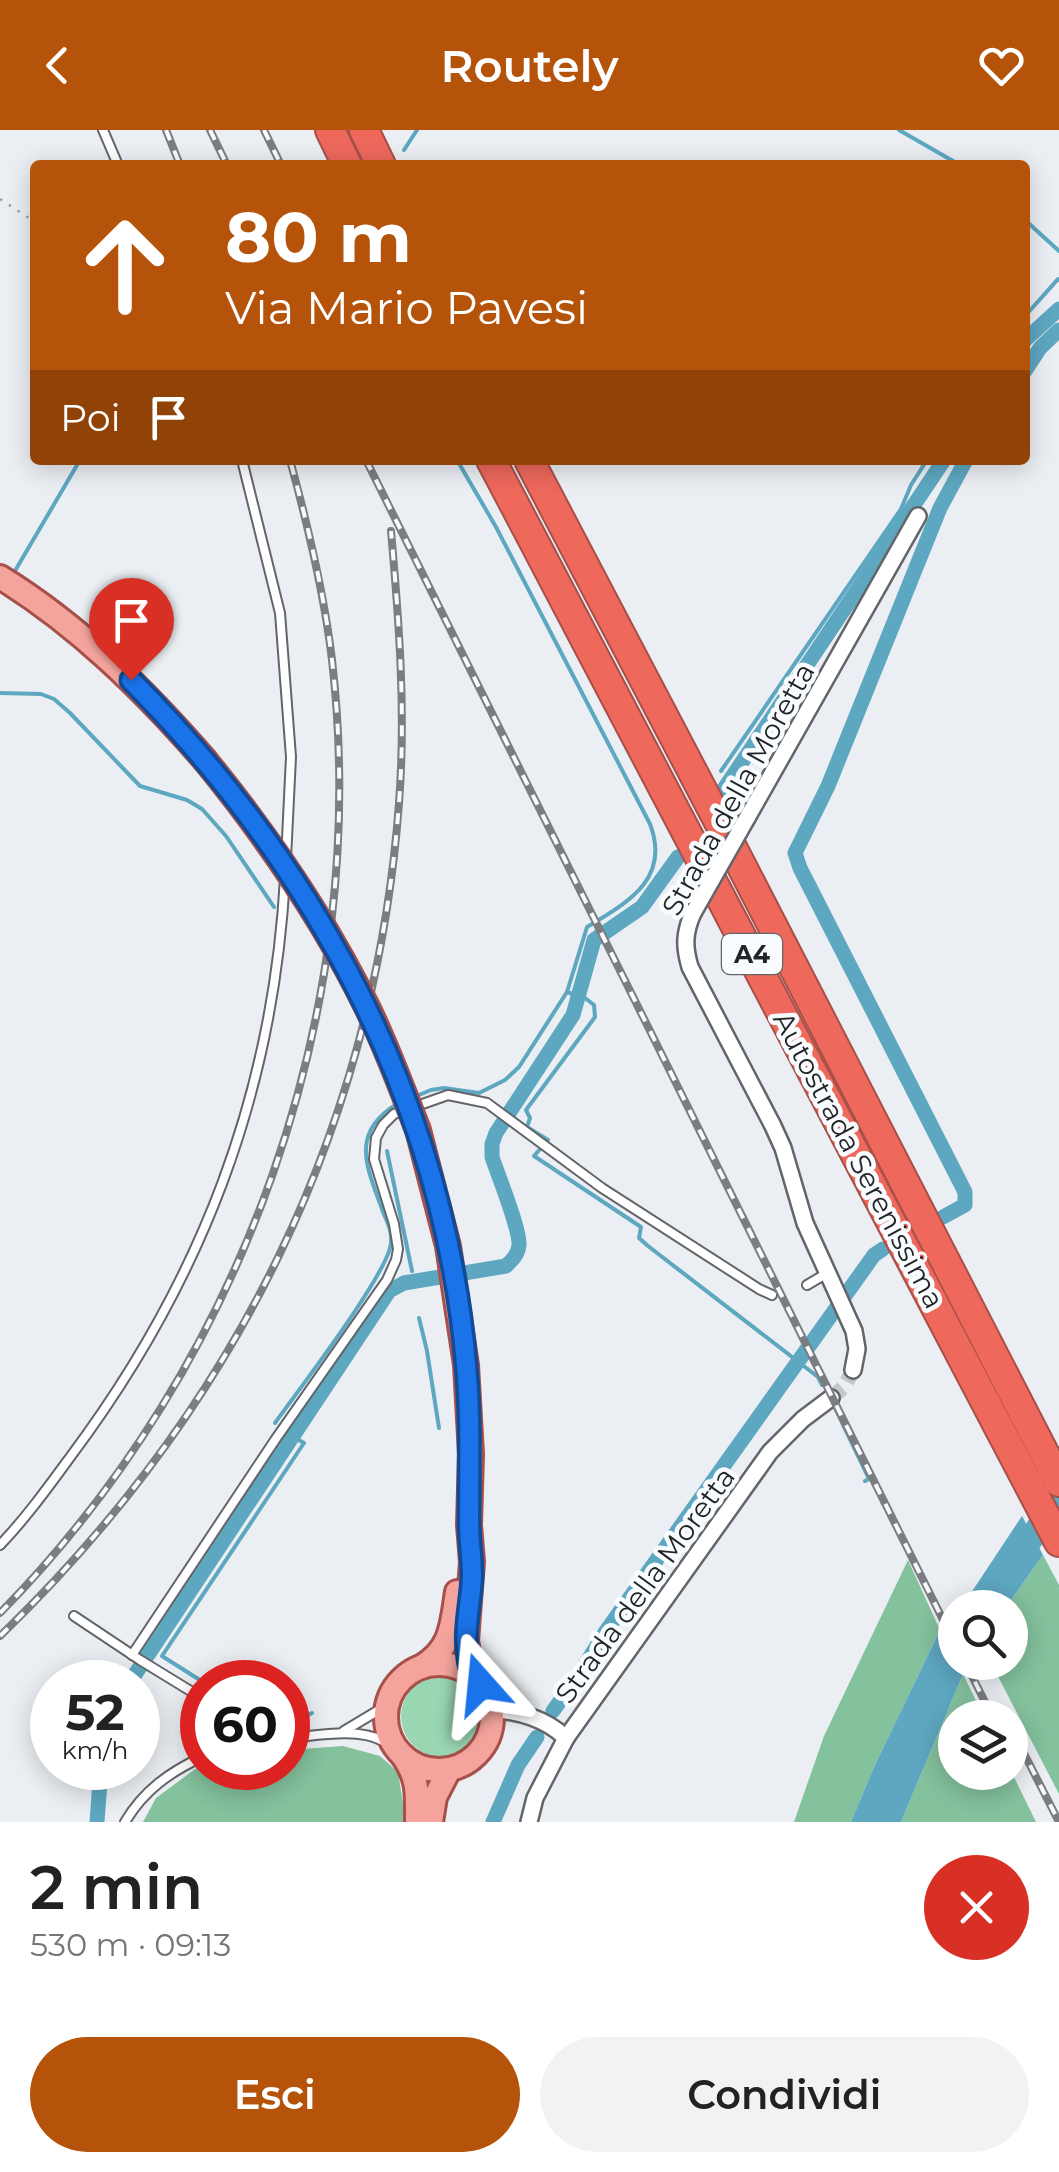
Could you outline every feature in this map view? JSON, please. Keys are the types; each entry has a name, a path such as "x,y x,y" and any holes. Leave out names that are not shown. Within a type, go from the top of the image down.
{"highway":[{"path":"330,130 345,160"},
{"path":"364,130 379,160"},
{"name":"Autostrada Serenissima","path":"495,465 1059,1542"},
{"name":"Autostrada Serenissima","path":"532,465 1059,1482"}],"main road":[{"path":"5,580 37,600 131,680 238,800 288,870 340,958 374,1023 418,1130 454,1275 462,1328 469,1408 472,1581 466,1640 472,1674 492,1709 492,1725 478,1754 449,1770 432,1770 402,1756"},
{"path":"417,1822 418,1789 414,1773 392,1741 386,1724 387,1706 394,1689 440,1653 448,1638 469,1524"},
{"path":"421,1667 456,1666 472,1674"},
{"path":"431,1822 435,1797 449,1770"}],"street":[{"name":"Strada della Moretta","path":"853,1370 857,1349 848,1313 805,1223 773,1126 690,967 685,932 918,516"},
{"name":"Strada della Moretta","path":"529,1822 536,1798 566,1738 770,1452 831,1398"},
{"path":"492,1709 534,1718 566,1738"}],"lane":[{"path":"103,130 116,160"},
{"path":"0,1545 116,1393 200,1242 234,1152 264,1043 283,917 292,757 280,613 243,465"},
{"path":"74,1616 140,1660 275,1440 387,1280 396,1260 397,1236 374,1159 376,1138 394,1114 448,1095 487,1103 602,1188 772,1295"},
{"path":"807,1285 829,1272"},
{"path":"340,1734 384,1707 394,1689"},
{"path":"310,1736 372,1737 402,1756"},
{"path":"125,1822 147,1792 180,1767"}],"path":[{"path":"0,199 30,219"}],"green space":[{"path":"1043,1555 1059,1585 1059,1794 1028,1734 1028,1700 1010,1700 1000,1680 1028,1680 1028,1590 1018,1590"},
{"path":"908,1560 938,1626 938,1634 851,1822 794,1822 824,1736"},
{"path":"434,1675 450,1675 465,1681 477,1693 483,1716 477,1739 465,1751 450,1757 434,1757 419,1751 407,1739 401,1724 401,1708 407,1693 419,1681"},
{"path":"960,1680 966,1680 976,1700 952,1700"},
{"path":"938,1734 938,1790 1020,1790 1036,1822 901,1822"},
{"path":"343,1746 380,1756 398,1772 406,1822 143,1822 156,1798 180,1780 180,1790 310,1790 310,1748"}],"water":[{"path":"1022,1516 1043,1555 1018,1590 973,1590"},
{"path":"938,1634 938,1680 960,1680 952,1700 938,1700 938,1734 901,1822 851,1822"}],"waterway":[{"path":"404,150 417,130"},
{"path":"899,130 951,160"},
{"path":"1030,225 1059,251"},
{"path":"1030,310 1059,280"},
{"path":"1030,335 1059,309"},
{"path":"1030,363 1059,330"},
{"path":"12,576 77,465"},
{"path":"414,1097 444,1088 479,1093 505,1080 519,1067 567,992 587,927 642,887 655,860 650,824 460,465"},
{"path":"721,771 901,509 924,465"},
{"path":"724,789 941,465"},
{"path":"943,1217 965,1205 965,1192 795,853 828,786 940,508 963,465"},
{"path":"0,693 41,694 54,699 140,786 187,800 202,809 226,836 274,907"},
{"path":"145,1660 389,1291 404,1283 506,1266 514,1257 518,1237 492,1157 496,1133 573,1015 594,940 642,907 678,857"},
{"path":"567,992 594,1005 595,1017 526,1110 530,1118 527,1127 548,1140 534,1156 641,1227 639,1238 648,1246 818,1377 822,1385"},
{"path":"275,1423 360,1303 387,1257 390,1230 366,1153 372,1127 397,1104"},
{"path":"387,1151 412,1271"},
{"path":"553,1711 874,1255 883,1249"},
{"path":"419,1318 439,1428"},
{"path":"835,1408 869,1479 865,1481"},
{"path":"180,1667 162,1656 304,1443 297,1439"},
{"path":"995,1590 1059,1498"},
{"path":"493,1822 518,1765 537,1737"},
{"path":"97,1822 99,1790"}],"tunnel":[{"path":"831,1398 844,1387 853,1370"}],"railway":[{"path":"166,130 178,160"},
{"path":"210,130 225,160"},
{"path":"264,130 279,160"},
{"path":"0,1613 86,1515 161,1408 223,1294 273,1174 309,1049 331,921 339,791 329,635 291,465"},
{"path":"368,465 938,1610"},
{"path":"0,1636 83,1549 158,1456 223,1359 278,1257 324,1150 359,1039 385,923 399,803 402,701 391,531"},
{"path":"974,1680 984,1700"},
{"path":"1028,1761 1059,1822"}],"route":[{"path":"131,680 238,800 288,870 368,1010 418,1130 448,1246 462,1328 471,1454 472,1581 466,1640 472,1674 481,1684"}]}
